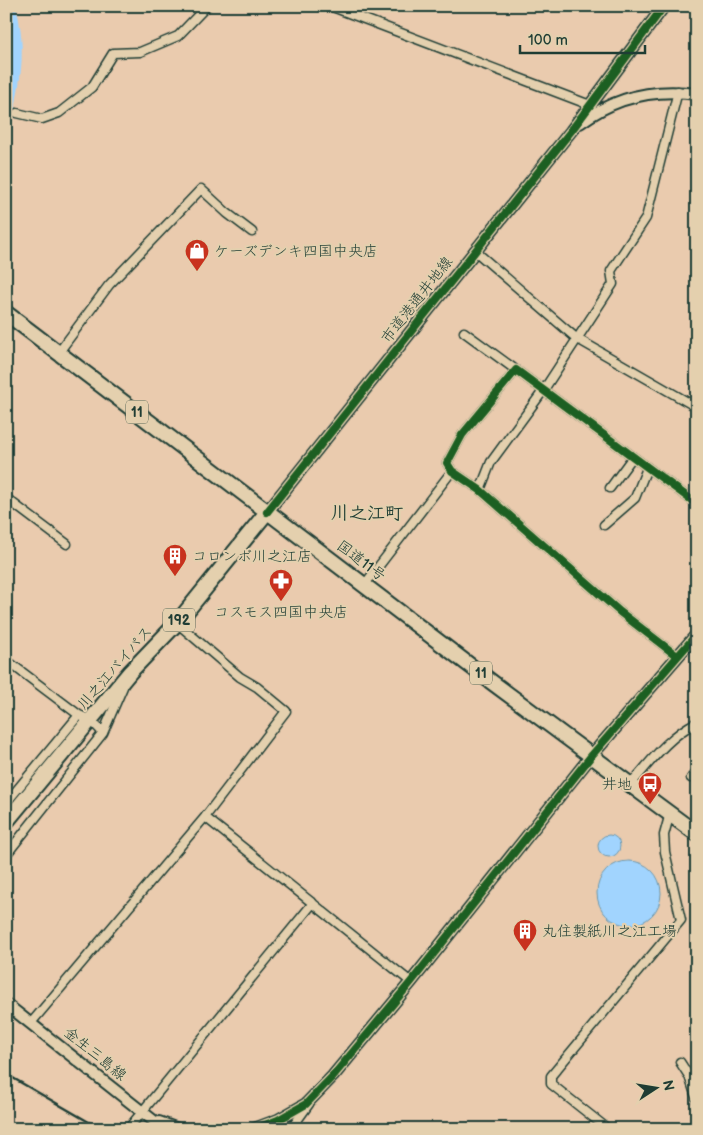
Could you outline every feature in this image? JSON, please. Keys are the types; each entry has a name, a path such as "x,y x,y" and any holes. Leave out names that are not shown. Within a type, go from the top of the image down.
{"highway":[{"name":"国道11号","path":"6,313 267,512 697,834"},
{"name":"川之江バイパス","path":"6,822 85,718 176,622 267,512"}],"street":[{"path":"16,113 42,119 59,113 92,87 113,53 140,52 178,36 207,6"},
{"path":"330,6 590,106"},
{"name":"市道港通井地線","path":"267,512 590,106 664,6"},
{"path":"480,490 490,462 543,391 613,284 612,270 646,218 678,92"},
{"name":"市道港通井地線","path":"570,130 597,110 621,99 678,92 697,94"},
{"path":"59,352 109,285 200,188 226,213 252,232"},
{"path":"474,250 576,338 691,404 697,396"},
{"path":"464,332 632,458 697,504"},
{"path":"516,370 455,445 447,463 452,471 480,490 620,612 677,656"},
{"path":"610,488 632,458"},
{"path":"604,524 634,498 647,468"},
{"path":"365,584 452,471"},
{"path":"6,498 67,544"},
{"path":"31,1023 205,817 286,711 257,687 240,677 176,622"},
{"path":"291,1129 317,1092 411,982 592,755 697,634"},
{"path":"6,660 103,733"},
{"path":"6,855 103,733 130,672"},
{"path":"6,803 85,718"},
{"path":"631,784 668,742 682,729 697,722"},
{"path":"608,1129 551,1084 551,1076 680,920 665,852 664,836 670,813"},
{"path":"205,817 411,982"},
{"path":"128,1129 144,1114 313,903"},
{"name":"金生三島線","path":"6,1004 164,1129"},
{"path":"680,1062 688,1076 697,1100"},
{"path":"254,1129 294,1112 317,1092"},
{"path":"144,1114 178,1129"},
{"path":"692,1129 697,1125"}],"water":[{"path":"609,835 617,838 620,846 617,854 609,857 601,854 598,846 601,838"},
{"path":"623,861 635,861 652,870 659,881 661,893 659,905 652,916 635,925 623,925 611,920 602,911 597,899 597,887 602,875 611,866"}],"waterway":[{"path":"6,114 14,60 13,33 8,6"}],"railway":[{"path":"6,1074 101,1129"}],"cycle path":[{"path":"267,512 571,131 664,6"},
{"path":"677,656 620,612 480,490 452,471 447,463 462,435 516,370 697,504"},
{"path":"254,1129 278,1120 306,1104 333,1076 411,982 592,755 697,634"}],"place":[{"name":"ケーズデンキ四国中央店","path":"197,272"},
{"name":"コロンボ川之江店","path":"175,577"},
{"name":"コスモス四国中央店","path":"281,602"},
{"name":"井地","path":"650,805"},
{"name":"丸住製紙川之江工場","path":"525,952"}],"district":[{"name":"川之江町","path":"367,513"}]}
